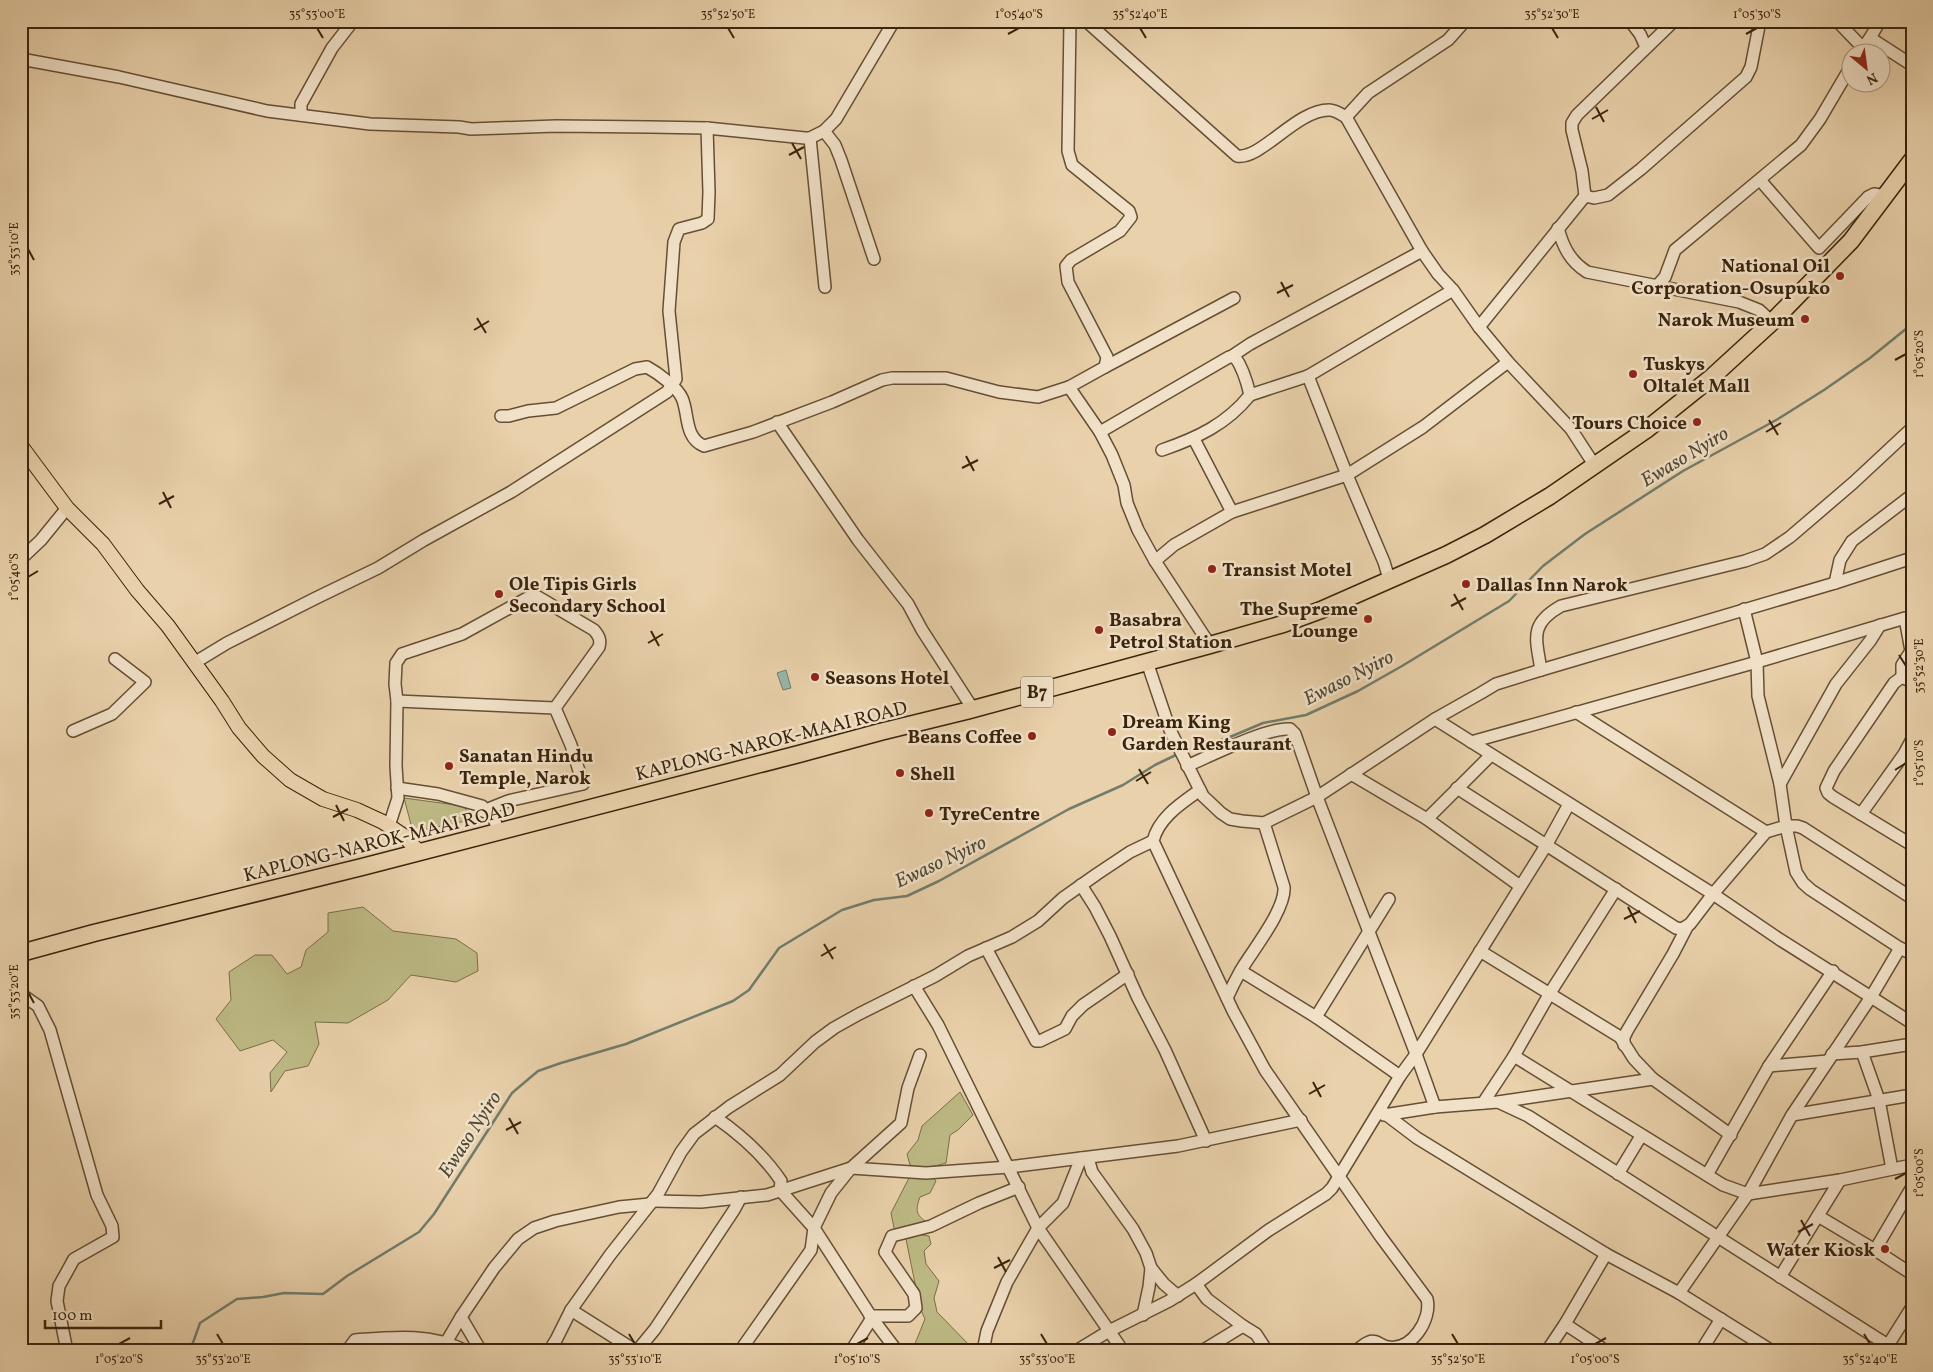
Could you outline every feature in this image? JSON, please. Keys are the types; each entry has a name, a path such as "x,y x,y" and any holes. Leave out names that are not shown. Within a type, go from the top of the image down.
{"highway":[{"name":"KAPLONG-NAROK-MAAI ROAD","path":"21,954 94,933 419,852 973,709 1210,645 1282,624 1321,610 1446,555 1485,535 1550,496 1595,466 1682,402 1772,322 1850,240 1909,170"}],"main road":[{"path":"22,449 67,508 104,544 222,701 239,728 263,756 282,774 323,800 357,810 389,826 404,836 419,852"}],"street":[{"path":"301,115 300,104 332,48 353,21"},
{"path":"21,59 119,77 267,111 328,120 471,129 556,126 707,128 794,138 810,138 824,131 836,119 894,21"},
{"path":"1070,21 1068,151 1072,165 1129,211 1131,217 1120,231 1071,260 1066,266 1065,273 1074,296 1107,357 1105,367"},
{"path":"1086,21 1235,155 1240,157 1254,152 1287,128 1316,112 1330,110 1346,117 1422,251 1438,274 1453,290 1479,327 1508,362 1571,429 1595,466"},
{"path":"1346,117 1368,93 1421,56 1448,40 1465,21"},
{"path":"1630,21 1640,34 1646,47"},
{"path":"1479,327 1585,196 1582,171 1572,130 1572,123 1577,115 1674,21"},
{"path":"1585,196 1594,198 1608,195 1736,87 1746,77 1751,67 1760,21"},
{"path":"1837,21 1860,42"},
{"path":"1867,42 1880,21"},
{"path":"1890,56 1912,64"},
{"path":"1657,286 1665,276 1675,250 1801,145 1820,119 1840,85"},
{"path":"194,663 227,643 378,568 511,492 667,392 676,379 669,311 674,242 679,229 702,223 708,219 710,192 707,128"},
{"path":"824,131 835,145 841,160 874,260"},
{"path":"810,138 824,287"},
{"path":"1760,180 1819,248 1868,197 1874,194 1886,196"},
{"path":"1558,228 1568,255 1577,266 1586,272 1750,305 1772,322"},
{"path":"1100,432 1250,344 1422,251"},
{"path":"1162,450 1194,439 1230,416 1250,395 1308,376 1453,290"},
{"path":"501,416 556,408 642,367 651,369 672,385 682,398 689,429 699,444 704,446 744,435 832,402 882,380 892,378 946,378 999,392 1038,397 1069,387 1234,298"},
{"path":"1232,356 1238,361 1243,371 1250,395"},
{"path":"1155,561 1174,545 1232,512 1286,493 1347,475 1424,427 1508,362"},
{"path":"1308,376 1384,562 1389,579"},
{"path":"1069,387 1100,432 1124,485 1127,502 1138,530 1155,561 1210,645"},
{"path":"777,422 858,540 908,604 922,630 973,709"},
{"path":"1541,670 1536,637 1537,631 1544,618 1554,610 1562,606 1745,561 1765,554 1822,511 1912,428"},
{"path":"1194,439 1232,512"},
{"path":"1835,583 1840,560 1852,541 1912,495"},
{"path":"21,559 67,508"},
{"path":"1147,662 1170,730 1203,796 1230,819 1242,822 1264,823 1317,797 1435,719 1496,684 1835,583 1912,558"},
{"path":"389,826 398,798 397,701 395,684 396,663 402,654 462,634 527,598 537,597 594,630 598,634 600,642 599,647 555,708"},
{"path":"1744,609 1757,662 1758,696 1780,784 1786,826 1796,872 1803,883 1900,948 1912,954"},
{"path":"1471,742 1757,662 1908,617 1911,651 1902,665 1907,679 1889,690 1834,771 1826,786 1828,793 1912,845"},
{"path":"1780,784 1836,684 1870,641 1880,625"},
{"path":"73,731 112,714 145,682 114,659"},
{"path":"397,701 555,708"},
{"path":"483,811 508,801 583,784 571,745 555,708"},
{"path":"1576,712 1766,832"},
{"path":"1435,719 1713,894 1779,939 1912,1023"},
{"path":"1187,766 1247,741 1283,729 1290,729 1295,734 1317,797 1435,1107"},
{"path":"1861,814 1904,754 1912,739"},
{"path":"1427,820 1492,755"},
{"path":"1351,774 1427,820 1520,886"},
{"path":"397,788 467,801 482,806 483,811 493,815 498,831"},
{"path":"1457,788 1676,928 1682,929 1686,927"},
{"path":"548,1351 556,1340 571,1310 615,1248 651,1203 694,1134 780,1075 815,1042 834,1028 986,948 1012,937 1038,921 1063,898 1081,885 1130,852 1153,841 1159,826 1172,811 1200,790"},
{"path":"1076,1351 1109,1331 1178,1296 1269,1230 1326,1194 1332,1188 1338,1175 1382,1112 1400,1076 1416,1054 1547,844 1569,804"},
{"path":"1226,998 1277,913 1284,892 1264,823"},
{"path":"1624,1045 1624,1036 1673,954 1686,927 1766,832 1786,826 1803,828 1912,898"},
{"path":"1153,841 1226,998 1264,1070 1301,1120 1381,1237 1427,1299 1429,1307 1424,1322 1409,1342 1387,1347 1375,1341 1370,1341 1356,1351"},
{"path":"1081,885 1095,907 1128,974 1206,1141"},
{"path":"1483,1102 1514,1056 1550,993 1616,889"},
{"path":"1316,1017 1389,898"},
{"path":"986,948 1036,1041 1040,1041 1064,1029 1072,1016 1083,1005 1128,974"},
{"path":"1679,1293 1748,1194 1792,1115 1900,948"},
{"path":"1480,951 1620,1037 1624,1045 1652,1079 1659,1082 1731,1135"},
{"path":"1241,971 1316,1017 1400,1076"},
{"path":"1707,1175 1769,1066 1832,972"},
{"path":"914,986 938,1025 1038,1228 1123,1351"},
{"path":"21,994 38,1006 50,1030 98,1195 112,1226 114,1237 74,1259 60,1286 57,1301 67,1351"},
{"path":"1769,1066 1912,1044"},
{"path":"1862,1052 1879,1100 1892,1169"},
{"path":"740,1351 811,1250 814,1228 831,1193 851,1168 901,1123 908,1088 920,1055"},
{"path":"1514,1056 1723,1185 1748,1194 1840,1180 1912,1166"},
{"path":"1382,1112 1498,1102 1652,1079"},
{"path":"1792,1115 1912,1095"},
{"path":"1498,1102 1528,1116 1719,1237 1890,1349 1912,1307"},
{"path":"1382,1112 1417,1138 1606,1254 1679,1293 1772,1351"},
{"path":"715,1118 738,1133 765,1160 781,1180 780,1190 814,1228 871,1317 897,1351"},
{"path":"444,1346 461,1317 508,1248 534,1228 583,1214 651,1203 701,1202 767,1195 851,1168 926,1173 1009,1167 1206,1141 1301,1120"},
{"path":"1618,1174 1641,1136"},
{"path":"983,1351 987,1331 1007,1282 1038,1228 1063,1203 1084,1158"},
{"path":"1084,1158 1133,1228 1146,1253 1151,1268 1164,1284 1178,1296"},
{"path":"1780,1277 1840,1180"},
{"path":"1876,1250 1912,1187"},
{"path":"871,1317 908,1316 916,1308 914,1294 885,1252 892,1236 931,1226 979,1203 1019,1188"},
{"path":"571,1310 637,1351 655,1328 741,1197"},
{"path":"1818,1216 1876,1250 1912,1274"},
{"path":"1547,1351 1606,1254"},
{"path":"1143,1315 1150,1287 1151,1268"},
{"path":"1196,1284 1207,1298 1256,1334 1267,1351"},
{"path":"461,1317 481,1351"},
{"path":"851,1351 871,1317"},
{"path":"1701,1351 1721,1319"},
{"path":"1565,1324 1603,1350"},
{"path":"1202,1351 1243,1326"},
{"path":"347,1351 355,1340 407,1336 466,1351"}],"shaded area":[{"path":"404,798 463,806 475,819 413,832"},
{"path":"363,907 393,931 456,939 477,953 478,971 456,982 411,975 388,1000 348,1023 315,1022 319,1044 308,1066 285,1071 271,1092 270,1073 287,1052 273,1040 240,1051 216,1019 231,1000 229,972 255,955 272,955 287,974 301,967 306,950 328,932 328,913"},
{"path":"960,1092 973,1115 950,1135 946,1163 928,1167 910,1165 907,1154 918,1140 922,1126"},
{"path":"910,1176 932,1177 936,1181 930,1193 920,1197 918,1204 917,1210 925,1221 924,1226 905,1232 894,1228 891,1213"},
{"path":"917,1234 929,1236 931,1244 924,1251 926,1264 939,1281 934,1298 937,1312 975,1351 912,1351 925,1319 920,1308 906,1239"}],"water":[{"path":"786,670 791,688 783,690 777,673"}],"waterway":[{"name":"Ewaso Nyiro","path":"1185,751 1230,737 1263,723 1306,715 1358,691 1402,666 1509,601 1543,566 1585,534 1683,471 1778,419 1824,390 1870,358 1912,324"},
{"name":"Ewaso Nyiro","path":"190,1351 200,1323 237,1299 284,1293 323,1294 347,1276 419,1232 434,1214 512,1093 538,1071 626,1044 733,1001 749,990 779,948 842,910 874,900 907,896 939,881 1069,809 1123,785 1155,765 1178,754"}],"place":[{"name":"National Oil Corporation-Osupuko","path":"1840,276"},
{"name":"Narok Museum","path":"1805,319"},
{"name":"Tuskys Oltalet Mall","path":"1633,374"},
{"name":"Tours Choice","path":"1697,422"},
{"name":"Transist Motel","path":"1212,569"},
{"name":"Dallas Inn Narok","path":"1466,584"},
{"name":"Ole Tipis Girls Secondary School","path":"499,594"},
{"name":"The Supreme Lounge","path":"1368,619"},
{"name":"Basabra Petrol Station","path":"1099,630"},
{"name":"Seasons Hotel","path":"815,677"},
{"name":"Dream King Garden Restaurant","path":"1112,732"},
{"name":"Beans Coffee","path":"1032,736"},
{"name":"Sanatan Hindu Temple, Narok","path":"449,766"},
{"name":"Shell","path":"900,773"},
{"name":"TyreCentre","path":"929,813"},
{"name":"Water Kiosk","path":"1885,1249"}]}
